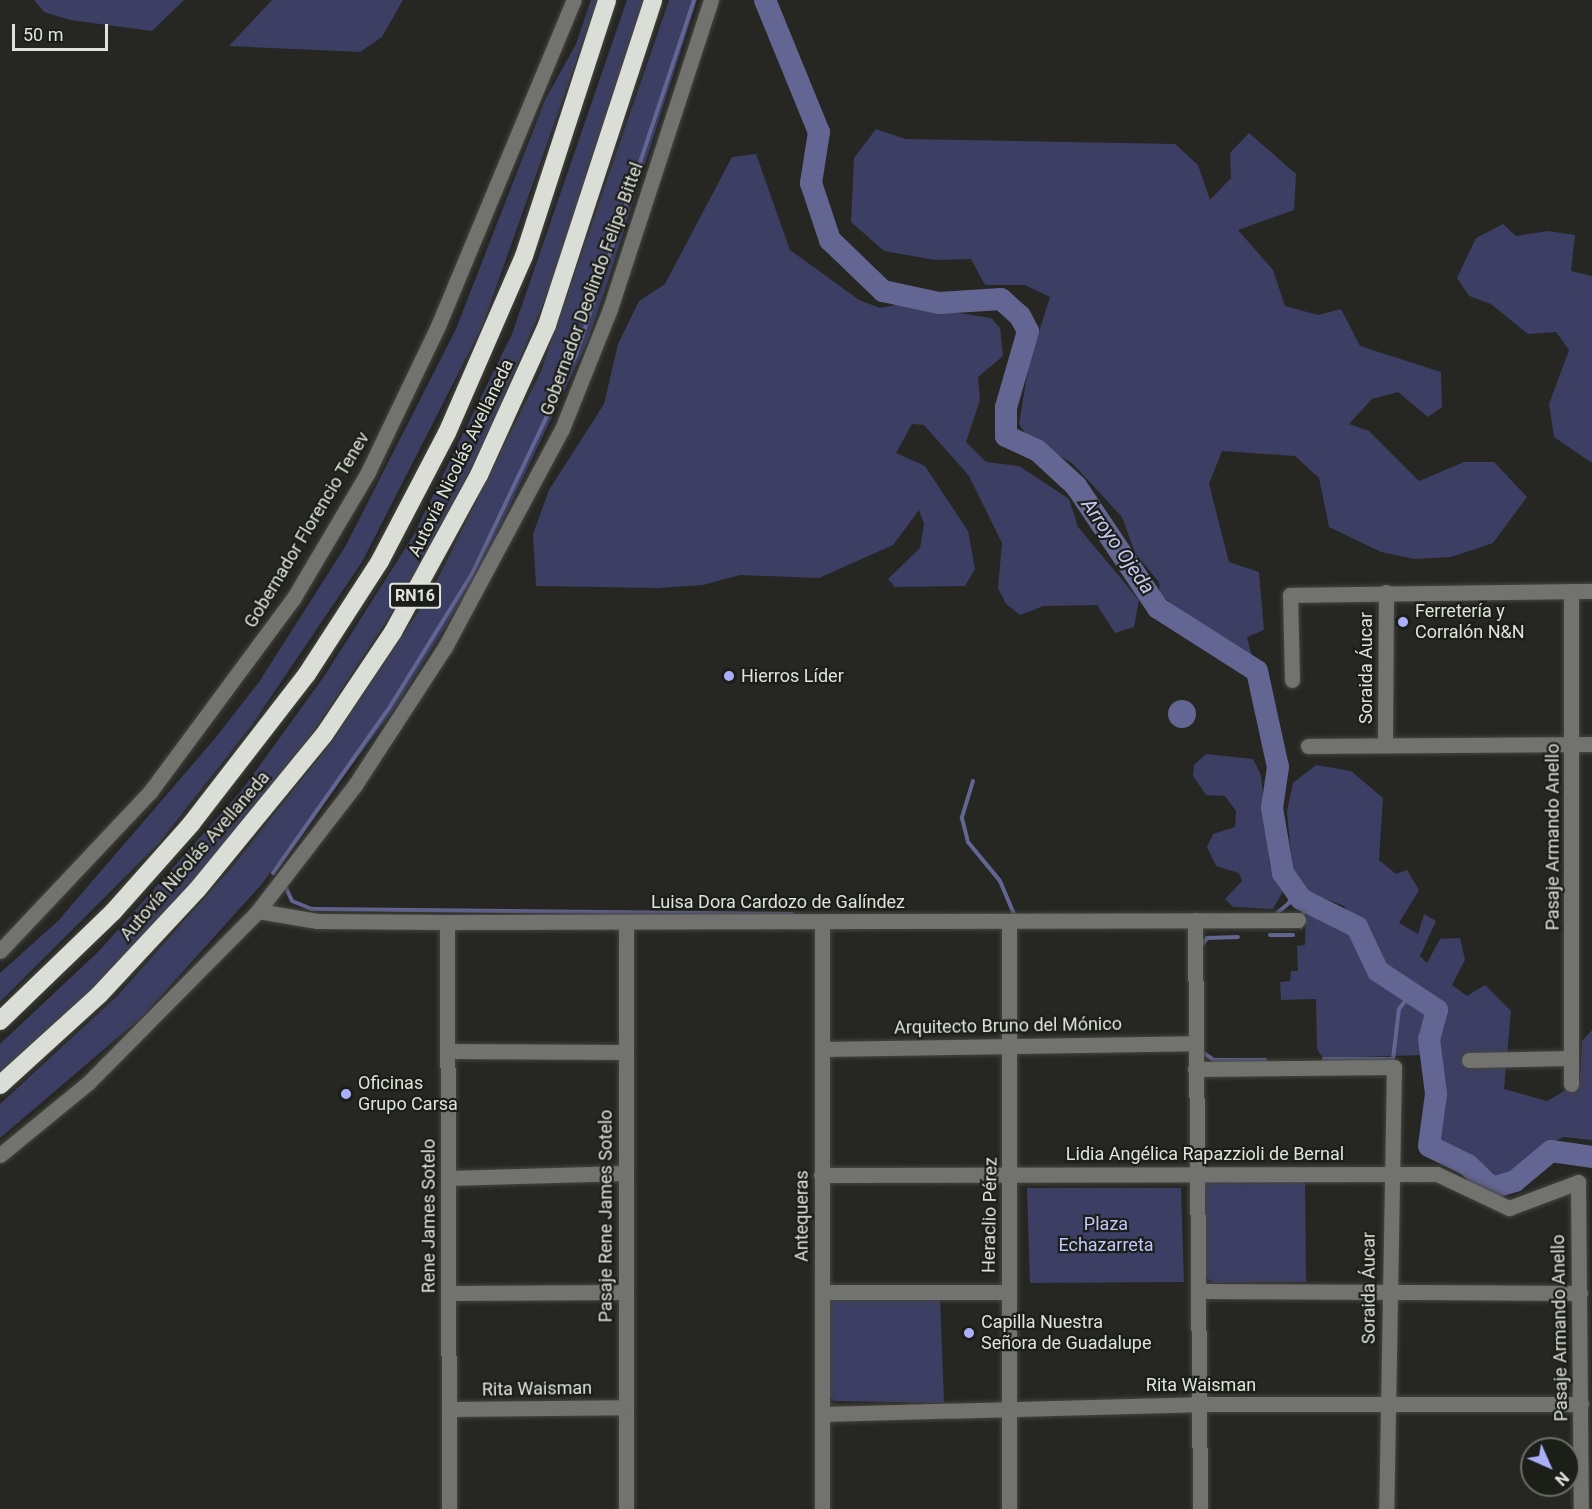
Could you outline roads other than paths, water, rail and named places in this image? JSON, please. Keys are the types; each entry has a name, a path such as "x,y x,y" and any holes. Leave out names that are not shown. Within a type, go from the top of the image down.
{"highway":[{"name":"Autovía Nicolás Avellaneda","path":"0,1021 113,912 191,824 307,674 380,561 447,433 524,256 608,0"},
{"name":"Autovía Nicolás Avellaneda","path":"0,1085 99,995 197,890 324,735 393,632 479,476 547,325 597,184 653,0"}],"street":[{"name":"Gobernador Florencio Tenev","path":"0,951 150,792 293,599 368,472 438,327 574,0"},
{"name":"Gobernador Deolindo Felipe Bittel","path":"0,1155 88,1083 258,911 325,828 429,672 562,429 610,309 711,0"},
{"name":"Pasaje Armando Anello","path":"1571,591 1573,744 1571,1084"},
{"path":"1292,680 1290,595 1592,591"},
{"name":"Soraida Áucar","path":"1385,744 1386,592"},
{"path":"1308,746 1592,744"},
{"name":"Luisa Dora Cardozo de Galíndez","path":"258,911 316,921 1298,920"},
{"path":"1195,920 1199,1291 1197,1404 1200,1509"},
{"name":"Heraclio Pérez","path":"1009,921 1012,1174 1008,1292 1009,1509"},
{"name":"Rene James Sotelo","path":"447,922 449,1509"},
{"name":"Pasaje Rene James Sotelo","path":"626,922 626,1509"},
{"name":"Antequeras","path":"822,922 820,1175 822,1509"},
{"name":"Arquitecto Bruno del Mónico","path":"822,1049 1195,1043"},
{"path":"448,1051 626,1052"},
{"path":"1468,1060 1571,1058"},
{"name":"Soraida Áucar","path":"1195,1069 1394,1067 1389,1174 1386,1509"},
{"path":"448,1178 626,1173"},
{"name":"Lidia Angélica Rapazzioli de Bernal","path":"820,1175 1437,1174 1509,1208 1578,1182"},
{"name":"Pasaje Armando Anello","path":"1578,1182 1581,1404 1586,1429 1581,1509"},
{"path":"1199,1291 1580,1293"},
{"path":"448,1293 626,1292"},
{"path":"822,1292 1008,1292"},
{"name":"Rita Waisman","path":"822,1414 1197,1404 1388,1406 1581,1404"},
{"name":"Rita Waisman","path":"449,1409 626,1407"}],"waterway":[{"path":"273,873 391,705 472,574 576,355 694,0"},
{"name":"Arroyo Ojeda","path":"765,0 819,132 811,183 830,240 883,291 939,303 1001,299 1020,316 1028,331 1006,407 1006,436 1038,451 1076,486 1158,608 1257,671 1278,767 1272,808 1283,873 1301,899 1357,927 1378,971 1437,1010 1429,1039 1436,1094 1429,1146 1468,1165 1492,1188 1515,1181 1551,1151 1592,1157"},
{"path":"973,781 962,818 968,842 1000,881 1014,914"},
{"path":"286,888 292,901 312,909 792,914"},
{"path":"1276,914 1289,903 1294,888"},
{"path":"1301,927 1305,901"},
{"path":"1270,935 1293,935"},
{"path":"1201,946 1207,938 1238,937"},
{"path":"1324,1059 1393,1059 1399,1009 1413,991"},
{"path":"1202,1052 1214,1060 1265,1060"}],"place":[{"name":"Ferretería y Corralón N&N","path":"1403,622"},
{"name":"Hierros Líder","path":"729,676"},
{"name":"Oficinas Grupo Carsa","path":"346,1094"},
{"name":"Capilla Nuestra Señora de Guadalupe","path":"969,1333"}],"park label":[{"name":"Plaza Echazarreta","path":"1106,1235"}]}
